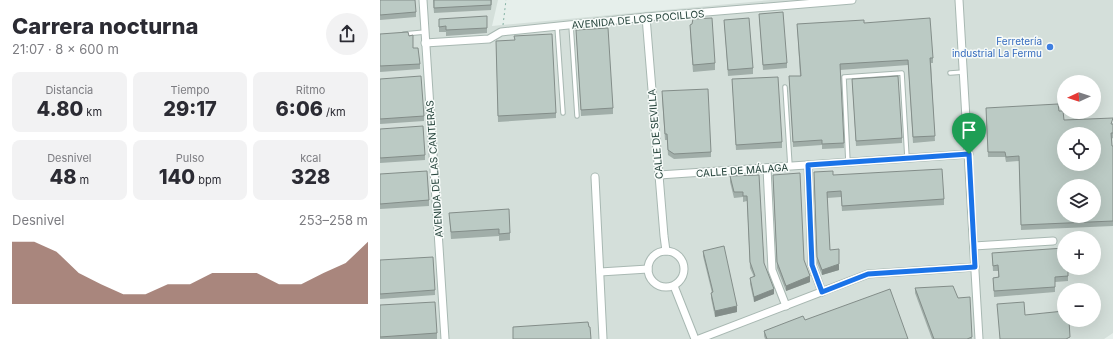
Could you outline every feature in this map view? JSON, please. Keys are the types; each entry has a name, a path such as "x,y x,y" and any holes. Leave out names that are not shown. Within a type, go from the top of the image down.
{"street":[{"name":"AVENIDA DE LAS CANTERAS","path":"423,0 432,171 445,339"},
{"name":"AVENIDA DE LOS POCILLOS","path":"425,43 490,39 501,32 556,26 852,0"},
{"path":"959,0 979,339"},
{"name":"CALLE DE SEVILLA","path":"646,17 666,251"},
{"name":"CALLE DE MÁLAGA","path":"659,175 969,154"},
{"path":"808,165 812,265 822,292"},
{"path":"767,168 772,270 786,306"},
{"path":"595,176 602,339"},
{"path":"974,246 1053,241"},
{"path":"666,251 678,255 684,265 683,277 674,286 669,287 658,286 650,279 648,270 649,263 652,258 656,254 666,251"},
{"path":"699,339 868,274 975,267"},
{"path":"600,272 648,270"},
{"path":"674,286 695,339"}],"lane":[{"path":"571,25 577,116"},
{"path":"556,26 563,113"},
{"path":"402,34 425,32"},
{"path":"848,163 844,77 902,72 907,159"},
{"path":"950,73 964,72"},
{"path":"420,76 428,76"},
{"path":"784,87 790,166"}],"path":[{"path":"501,32 506,0"}],"shaded area":[{"path":"380,0 498,0 492,26 771,0 1113,0 1113,333 1104,339 380,339"}],"building":[{"path":"380,0 415,0 416,12 380,15"},
{"path":"434,0 491,0 491,5 434,8"},
{"path":"783,12 787,63 763,65 759,14"},
{"path":"487,16 487,28 446,30 446,26 439,27 439,19"},
{"path":"712,18 715,63 693,65 690,25 692,24 693,19"},
{"path":"749,18 753,68 728,70 724,20"},
{"path":"930,18 933,58 930,58 935,136 913,137 908,60 840,64 844,143 822,144 822,140 793,142 789,76 801,76 797,24 864,20 864,23"},
{"path":"608,28 613,108 581,110 576,30"},
{"path":"408,32 409,36 413,35 413,48 418,48 420,64 380,66 380,34"},
{"path":"552,34 556,113 498,116 496,41 515,40 514,36"},
{"path":"421,76 424,116 380,119 380,79"},
{"path":"898,76 902,138 856,141 852,79"},
{"path":"778,77 782,142 736,145 732,79"},
{"path":"708,89 711,152 674,154 668,150 667,134 665,134 662,91"},
{"path":"1057,104 1057,119 1113,118 1111,124 1113,124 1113,133 1111,133 1113,146 1113,221 1101,222 1101,179 1057,179 1057,223 1067,223 1021,225 1019,156 1006,157 1005,152 988,152 986,108"},
{"path":"423,126 425,155 380,158 380,129"},
{"path":"942,169 944,199 842,206 841,191 827,192 830,250 839,249 839,264 822,270 817,257 814,172 833,171 833,175"},
{"path":"427,171 429,200 380,204 380,174"},
{"path":"800,173 804,260 810,276 786,286 777,262 773,175"},
{"path":"759,175 764,263 774,289 754,297 750,278 755,276 750,262 747,196 743,196 743,192 734,192 730,176"},
{"path":"509,209 510,233 499,234 499,229 451,232 449,213"},
{"path":"724,246 737,306 715,311 711,293 713,292 703,251"},
{"path":"1057,248 1057,275 1068,276 1055,277 1055,287 994,291 993,278 999,277 998,265 993,266 992,253"},
{"path":"433,257 435,290 380,294 380,260"},
{"path":"953,286 958,298 970,297 972,337 967,339 934,339 915,288"},
{"path":"890,289 908,339 767,339 764,331 803,316 805,320"},
{"path":"435,302 437,333 380,337 380,305"},
{"path":"1024,302 1025,315 1057,312 1057,327 1069,327 1070,337 1066,339 1000,339 997,304"},
{"path":"588,322 591,339 513,339 513,327"}],"place":[{"name":"Ferretería industrial La Fermu","path":"1050,47"}],"route":[{"path":"969,154 975,267 868,274 822,292 812,265 808,165 969,154"}]}
